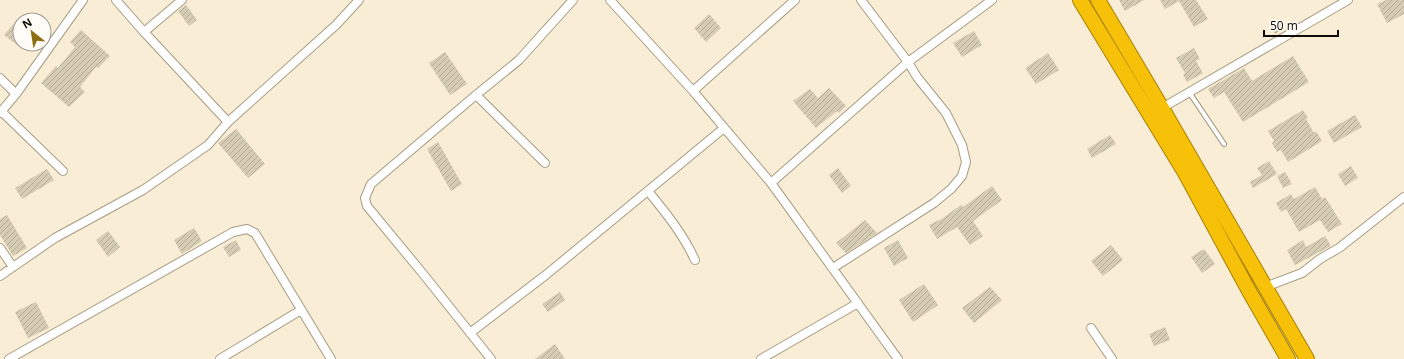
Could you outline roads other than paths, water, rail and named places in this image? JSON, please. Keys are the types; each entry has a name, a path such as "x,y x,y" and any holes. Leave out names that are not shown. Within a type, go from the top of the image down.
{"highway":[{"path":"1080,0 1184,171 1249,292 1288,359"},
{"path":"1098,0 1307,359"}],"street":[{"path":"63,171 1,112 16,94 83,0"},
{"path":"116,0 228,122"},
{"path":"144,32 182,0"},
{"path":"0,276 55,238 143,190 208,144 228,122 336,24 359,0"},
{"path":"491,359 367,206 365,198 371,184 519,60 573,0"},
{"path":"610,0 694,91 771,183 898,359"},
{"path":"694,91 795,0"},
{"path":"833,268 934,203 951,189 962,176 966,162 962,145 946,112 916,77 908,62 861,0"},
{"path":"771,183 908,62 992,0"},
{"path":"1162,108 1348,0"},
{"path":"0,78 16,94"},
{"path":"476,95 545,163"},
{"path":"470,333 547,274 724,128"},
{"path":"648,191 675,225 695,260"},
{"path":"1265,287 1302,273 1320,259 1339,248 1404,197"},
{"path":"9,359 233,232 247,229 255,233 331,359"},
{"path":"0,248 13,267"},
{"path":"761,359 858,303"},
{"path":"220,359 301,310"},
{"path":"1091,328 1112,359"}],"lane":[{"path":"1189,92 1224,144"}]}
